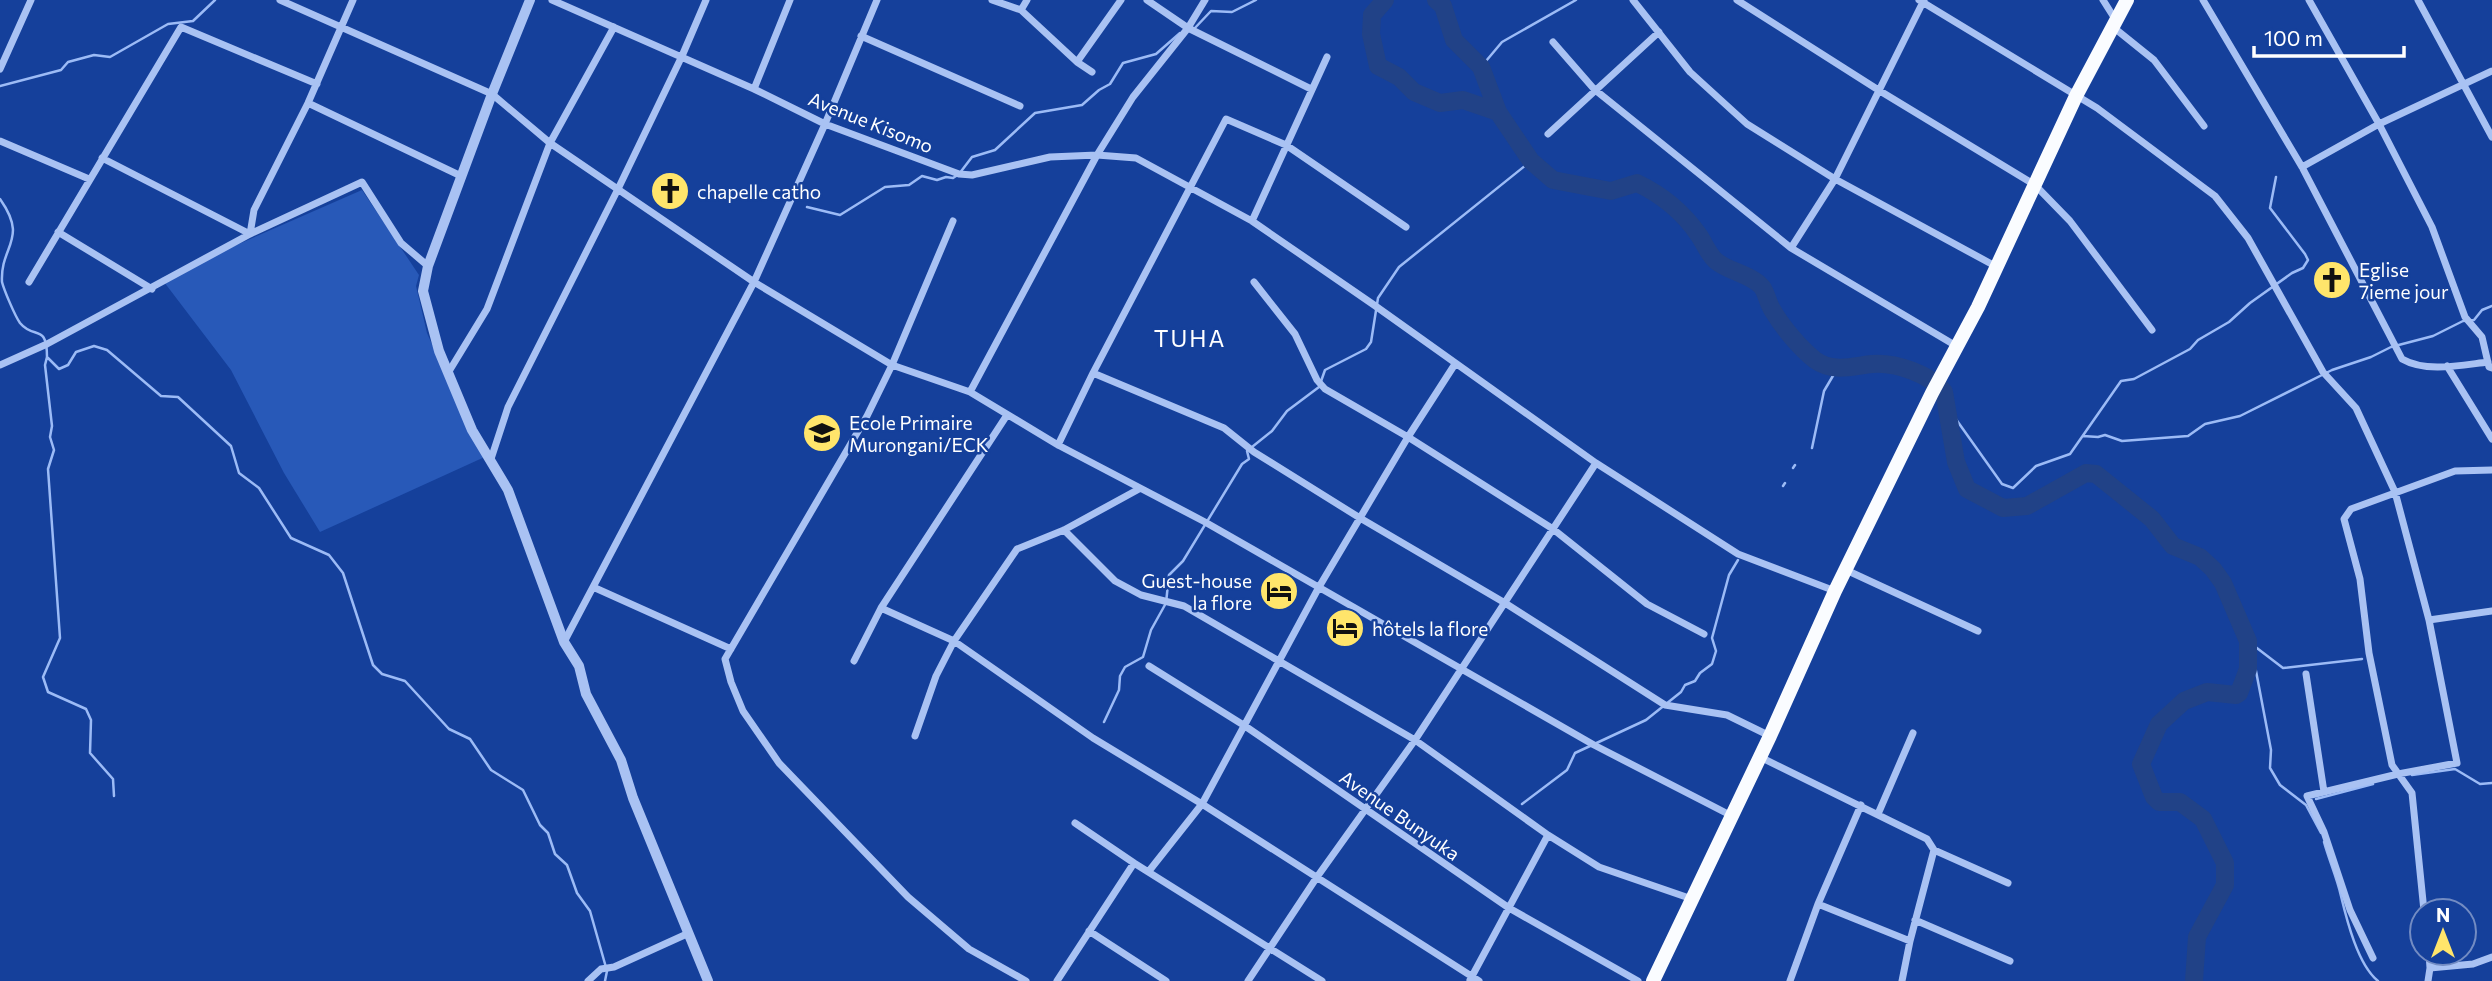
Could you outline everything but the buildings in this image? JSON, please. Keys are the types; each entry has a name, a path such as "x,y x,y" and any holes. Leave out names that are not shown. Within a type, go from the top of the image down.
{"highway":[{"path":"1653,981 1770,736 1845,570 1997,267 2076,96 2127,0"}],"street":[{"path":"0,69 31,0"},
{"path":"280,0 492,94 550,143 754,282 892,365 970,392 1139,489 1205,522 1594,745 1732,816"},
{"path":"250,234 254,209 317,84 353,0"},
{"name":"Avenue Kisomo","path":"552,0 754,89 825,124 959,174 972,175 1050,157 1097,155 1136,158 1252,221 1596,463 1738,554 1835,591"},
{"path":"491,459 509,407 682,57 706,0"},
{"path":"754,89 790,0"},
{"path":"564,642 754,282 877,0"},
{"path":"992,0 1021,10 1092,72"},
{"path":"1021,10 1027,0"},
{"path":"1077,61 1121,0"},
{"path":"1147,0 1188,28 1311,89"},
{"path":"970,392 1097,155 1133,97 1188,28 1205,0"},
{"path":"1633,0 1690,72 1747,124 1835,179 1997,267"},
{"path":"1737,0 2035,185 2070,221 2152,330"},
{"path":"2103,0 2113,22 2154,60 2204,126"},
{"path":"2203,0 2302,167 2402,359 2412,365 2490,365 2482,337 2467,320 2432,227 2379,124 2309,0"},
{"path":"2418,0 2492,137"},
{"path":"526,1 428,267 423,292 439,351 448,373 472,430 508,490 564,642 579,666 586,694 621,760 634,799 708,981"},
{"path":"1791,248 1835,179 1922,1 2097,108 2216,196 2248,238 2325,374 2356,408 2395,492 2429,620 2457,763 2307,796 2324,832 2350,911 2373,958"},
{"path":"29,282 181,27 317,84"},
{"path":"448,373 487,309 550,143 614,27"},
{"path":"1548,134 1659,32"},
{"path":"861,36 1020,106"},
{"path":"1553,42 1594,89 1791,248 1958,346"},
{"path":"1252,221 1326,57"},
{"path":"2302,167 2379,124 2492,71"},
{"path":"308,103 461,176"},
{"path":"1058,444 1226,119 1286,145 1406,227"},
{"path":"0,141 89,179"},
{"path":"102,158 250,234"},
{"path":"0,365 47,344 152,289 250,234 362,182 401,243 428,267"},
{"path":"953,221 892,365 867,416 725,659 743,711 779,763 908,897 969,949 1026,981"},
{"path":"58,232 152,289"},
{"path":"1254,282 1295,334 1317,380 1325,389 1408,437 1553,529 1647,604 1704,634"},
{"path":"1149,871 1202,804 1319,587 1408,437 1455,364"},
{"path":"2447,366 2492,439"},
{"path":"1093,373 1224,428 1254,452 1360,518 1506,603 1663,704 1727,715 1770,736"},
{"path":"854,661 881,608 1007,415"},
{"path":"1248,981 1317,877 1415,740 1596,463"},
{"path":"2423,897 2412,793 2392,765 2369,653 2360,579 2344,519 2351,509 2455,471 2492,470"},
{"path":"915,736 936,676 954,641 1017,550 1064,530 1139,489"},
{"path":"1064,530 1115,581 1141,595 1184,606 1415,740 1548,835 1599,867 1692,899"},
{"path":"1845,570 1978,631"},
{"path":"593,587 731,649"},
{"path":"881,608 954,641 1093,738 1317,877 1473,980 1548,835"},
{"path":"2429,620 2492,611"},
{"name":"Avenue Bunyuka","path":"1149,666 1245,726 1509,908 1639,981"},
{"path":"2306,674 2324,792"},
{"path":"1878,814 1913,733"},
{"path":"1760,757 1927,839 1934,850 2008,883"},
{"path":"1790,981 1818,904 1861,805"},
{"path":"1075,823 1322,981"},
{"path":"1902,981 1909,941 1934,850"},
{"path":"1057,981 1134,863"},
{"path":"1818,904 1909,941"},
{"path":"1915,920 2010,961"},
{"path":"1089,931 1166,981"},
{"path":"588,981 601,969 614,967 689,933"},
{"path":"2428,981 2430,968 2473,964 2492,957"}],"shaded area":[{"path":"362,190 419,275 416,286 427,333 451,387 472,418 489,455 320,532 284,473 231,370 161,278"}],"waterway":[{"path":"0,86 61,70 68,62 94,55 110,57 168,24 193,21 215,0"},
{"path":"1193,30 1211,11 1232,12 1256,0"},
{"path":"1385,0 1372,15 1371,34 1378,66 1399,77 1414,92 1440,103 1463,100 1498,112 1531,161 1553,180 1611,191 1637,183 1655,193 1685,218 1716,261 1762,287 1771,308 1787,331 1809,355 1822,364 1843,368 1872,364 1891,365 1911,370 1938,386 1944,392 1956,462 1967,489 2003,508 2027,506 2086,473 2096,474 2152,519 2173,546 2200,557 2213,569 2223,583 2248,641 2248,669 2236,695 2207,692 2184,701 2159,724 2141,764 2154,797 2159,802 2180,802 2203,819 2225,863 2225,885 2197,937 2194,981"},
{"path":"1436,0 1443,6 1454,40 1481,67 1498,112"},
{"path":"1481,67 1502,42 1576,0"},
{"path":"807,207 840,215 885,187 909,185 922,176 937,180 953,178 972,157 995,150 1035,113 1082,105 1110,84 1123,63 1156,54 1180,33"},
{"path":"1104,722 1119,690 1120,676 1125,667 1143,657 1151,630 1166,603 1169,575 1183,561 1242,464 1249,459 1247,451 1272,431 1287,411 1319,387 1325,370 1366,349 1371,342 1378,298 1399,267 1531,161"},
{"path":"1948,408 2002,484 2013,488 2036,466 2070,454 2121,381 2134,379 2190,349 2198,340 2229,322 2250,303 2303,268 2308,260 2305,254 2270,208 2276,177"},
{"path":"0,199 8,213 13,234 5,259 2,282 20,323 42,336 47,357 59,369 68,365 76,352 94,346 107,350 161,396 178,397 231,446 239,473 259,488 291,538 329,555 343,573 373,665 382,674 405,681 449,729 470,739 491,770 523,790 540,825 548,833 555,854 567,865 577,893 590,911 607,971 605,981"},
{"path":"2083,436 2105,435 2122,441 2188,436 2205,424 2240,416 2332,370 2391,347 2433,336 2463,321 2474,320 2482,310 2492,306"},
{"path":"47,357 45,365 52,426 50,437 54,450 48,469 60,638 43,677 48,692 86,709 91,720 90,753 113,779 114,796"},
{"path":"1812,448 1824,391 1837,369"},
{"path":"1522,804 1567,770 1575,753 1646,720 1712,664 1716,651 1712,638 1729,575 1738,560"},
{"path":"2248,641 2271,750 2270,768 2280,785 2306,805 2321,833"},
{"path":"2249,642 2283,668 2362,659"},
{"path":"2412,775 2455,769 2480,784 2492,783"},
{"path":"2316,799 2373,784"},
{"path":"2324,842 2354,942 2371,974 2378,981"}],"place":[{"name":"chapelle catho","path":"670,191"},
{"name":"Eglise 7ieme jour","path":"2332,280"},
{"name":"Ecole Primaire Murongani/ECK","path":"822,433"},
{"name":"Guest-house la flore","path":"1279,591"},
{"name":"hôtels la flore","path":"1345,628"}],"district":[{"name":"TUHA","path":"1190,338"}]}
